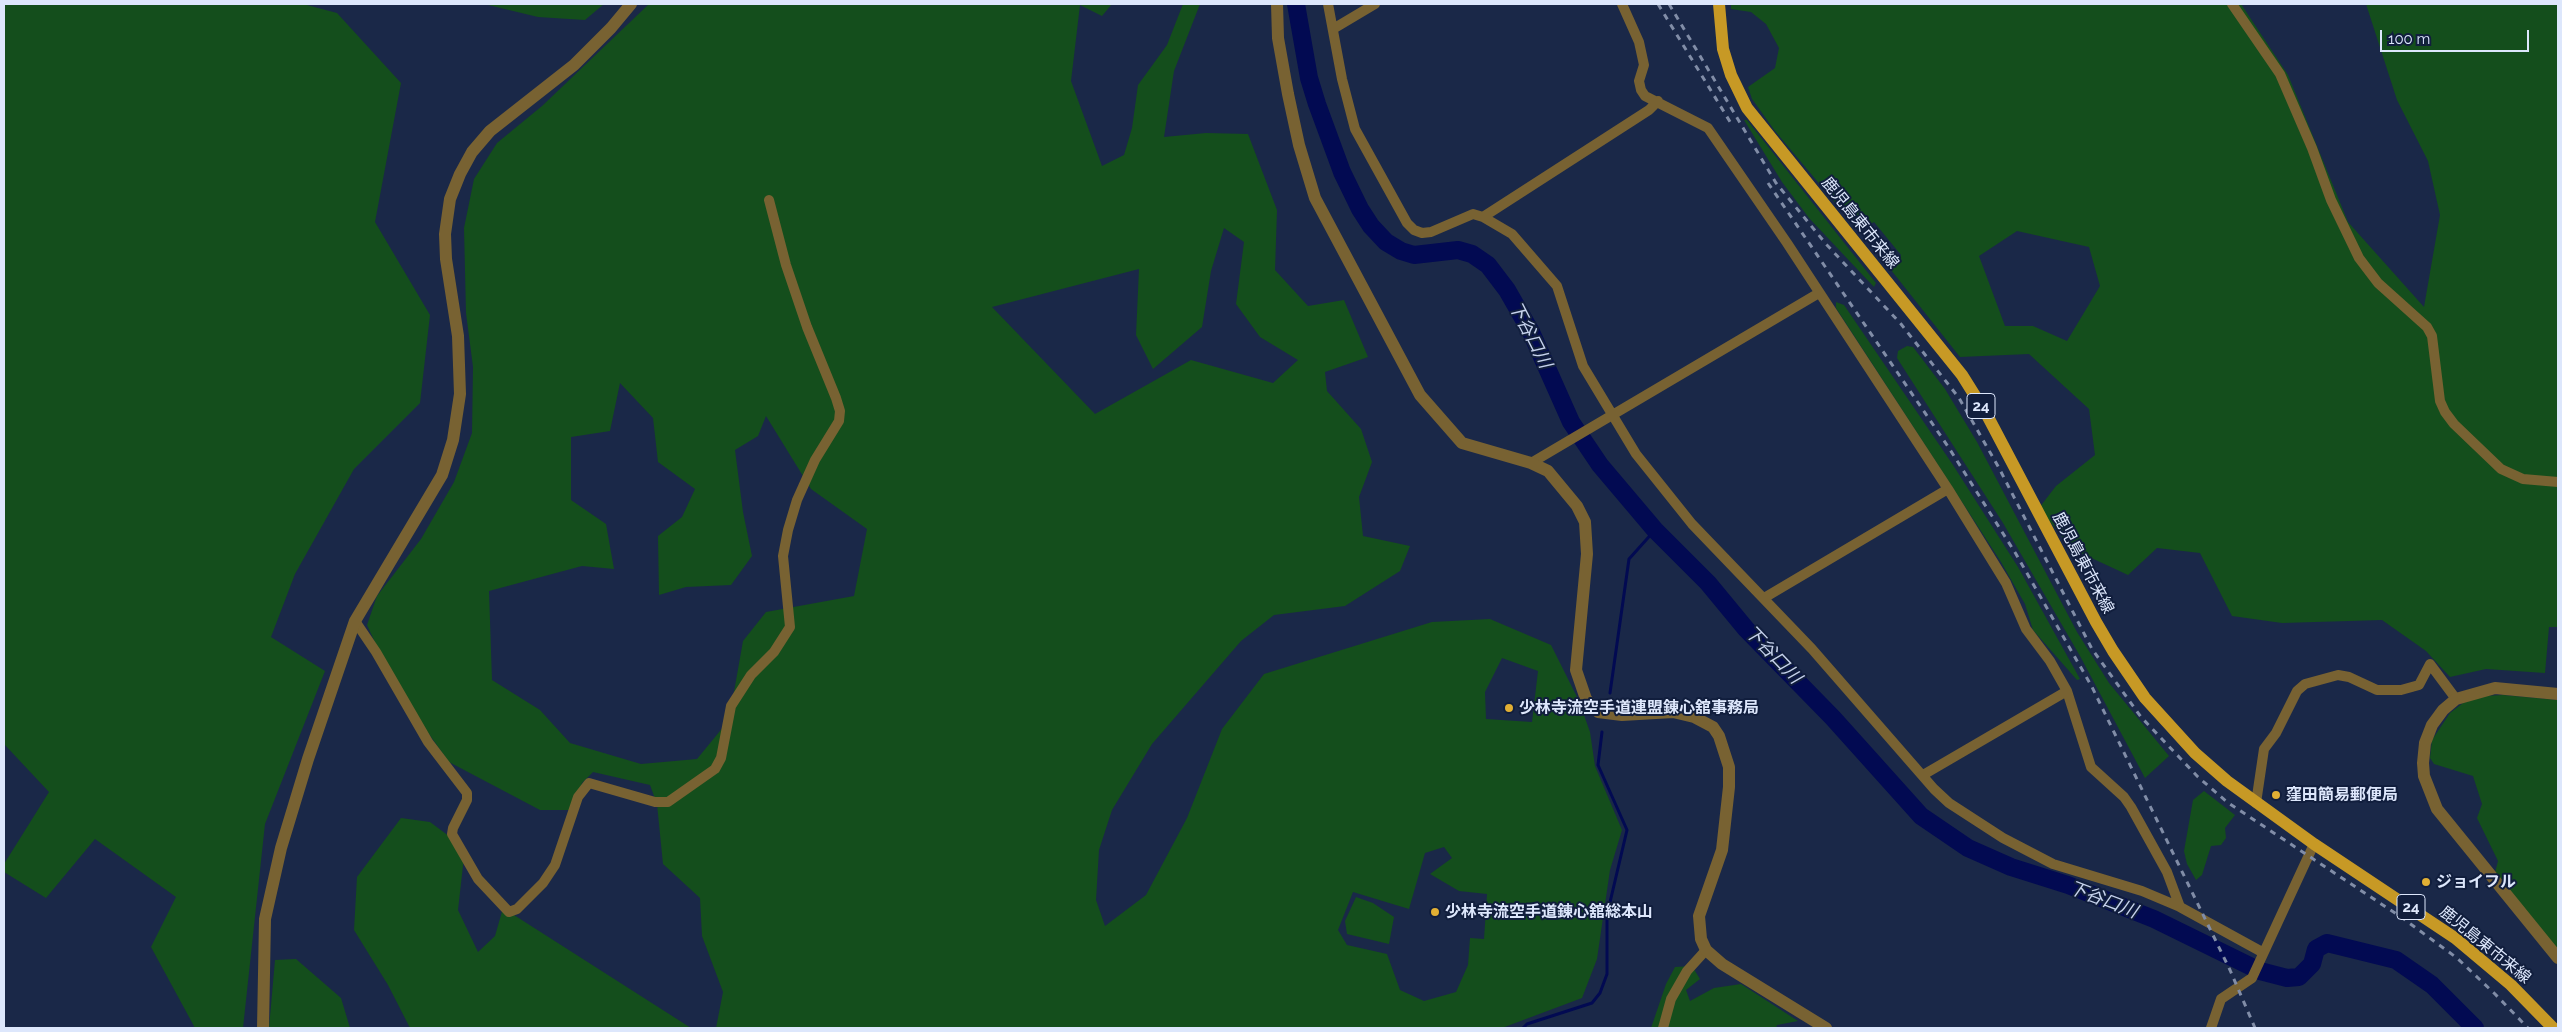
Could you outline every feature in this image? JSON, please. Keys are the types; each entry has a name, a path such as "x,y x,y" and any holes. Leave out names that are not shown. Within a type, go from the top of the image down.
{"main road":[{"name":"鹿児島東市来線","path":"1719,4 1723,49 1731,75 1747,108 1962,375 1987,416 2096,622 2129,676 2195,754 2256,803 2455,938 2532,1005 2553,1028"}],"street":[{"path":"263,1028 265,919 281,848 305,768 355,622 442,475 453,440 460,394 458,336 446,259 445,234 450,199 460,174 472,152 490,131 574,65 631,4"},
{"path":"1278,4 1278,38 1288,94 1299,145 1315,198 1420,395 1462,443 1531,463 1548,471 1577,506 1585,522 1587,554 1576,670 1586,699 1598,712 1622,714 1674,712 1694,717 1713,727 1724,750 1728,767 1729,787 1722,850 1699,916 1700,939 1706,950 1722,964 1826,1028"},
{"path":"1328,4 1342,79 1355,130 1408,223 1414,230 1422,233 1431,232 1466,215 1483,216 1512,234 1557,286 1583,366 1610,414 1636,454 1692,524 1764,598 1949,803 2003,838 2053,864 2142,891 2180,908 2261,954"},
{"path":"1333,29 1375,4"},
{"path":"1622,4 1639,42 1644,65 1639,81 1641,90 1645,96 1708,128 1819,293 1948,489 2006,583 2026,629 2050,661 2067,691 2091,766 2124,797 2131,807 2167,872 2180,908"},
{"path":"2232,4 2280,74 2312,148 2331,200 2359,258 2378,283 2428,327 2432,336 2440,400 2445,412 2454,424 2501,468 2523,479 2558,482"},
{"path":"1483,216 1649,110 1658,101"},
{"path":"355,622 376,652 428,742 467,793 467,800 453,828 452,834 478,879 508,912 517,909 543,883 555,865 578,797 589,783 655,802 668,802 715,769 721,758 730,706 751,675 774,652 790,627 783,556 788,530 796,500 815,460 839,421 836,398 807,327 786,265 769,200"},
{"path":"1531,463 1610,414 1819,293"},
{"path":"1764,598 1948,489"},
{"path":"2256,803 2264,749 2276,734 2297,691 2305,684 2338,675 2349,677 2376,690 2401,690 2419,685 2430,664 2456,699"},
{"path":"2558,694 2495,688 2456,699 2437,718 2425,744 2424,776 2437,809 2452,830 2558,958"},
{"path":"1923,775 2067,691"},
{"path":"2211,1028 2221,999 2246,984 2252,978 2253,971 2314,844"},
{"path":"1663,1028 1671,999 1687,971 1706,950"},
{"path":"2553,1028 2558,1024"}],"green space":[{"path":"4,4 303,4 337,13 401,83 375,222 430,315 420,403 354,469 295,574 271,637 325,671 265,824 243,1028 195,1028 151,947 176,897 95,839 46,898 4,872 4,864 49,792 4,744"},
{"path":"484,4 604,4 585,20 538,17"},
{"path":"649,4 1112,4 1102,16 1080,5 1071,81 1102,166 1124,155 1132,128 1138,85 1167,45 1183,4 1200,4 1174,71 1164,137 1206,133 1248,134 1277,210 1275,270 1308,306 1344,300 1368,357 1325,372 1327,391 1361,429 1372,462 1359,497 1363,536 1410,546 1400,571 1345,606 1274,615 1241,641 1152,744 1112,810 1099,850 1096,900 1105,926 1146,895 1187,818 1222,729 1264,674 1432,622 1490,619 1551,645 1579,701 1590,732 1595,766 1622,830 1610,870 1597,959 1582,998 1502,1028 716,1028 723,992 702,936 700,898 663,864 657,804 650,785 593,772 582,783 574,810 540,810 449,762 396,688 367,625 377,596 421,539 454,482 472,433 473,367 466,313 464,228 474,179 497,143 542,106","holes":["1224,228 1244,242 1236,304 1260,337 1298,360 1273,383 1191,360 1095,414 992,307 1139,269 1136,335 1153,369 1202,327 1211,271","620,383 653,418 658,462 695,489 682,517 658,536 659,595 686,587 731,585 752,556 743,512 735,450 758,436 766,416 811,489 867,529 854,596 766,612 743,641 729,720 697,759 641,764 570,743 540,710 492,680 489,591 582,566 614,569 606,524 571,500 571,437 610,431","1502,658 1538,671 1532,722 1486,719 1485,692","1444,847 1452,858 1430,874 1459,891 1487,894 1484,939 1470,938 1468,965 1456,992 1424,1001 1400,990 1387,954 1347,945 1338,930 1353,892 1409,909 1425,853"]},
{"path":"1731,4 2241,4 2288,75 2348,222 2424,307 2440,215 2428,161 2397,100 2366,4 2558,4 2558,627 2549,627 2545,673 2486,669 2450,677 2426,651 2382,620 2282,623 2232,616 2200,553 2157,548 2128,575 2072,549 2039,508 2056,486 2095,455 2089,409 2029,354 1960,357 1891,270 1901,255 1874,222 1859,231 1775,131 1752,99 1748,87 1775,68 1779,48 1766,24 1751,12 1731,9","holes":["2017,231 2089,247 2100,286 2067,341 2033,326 2005,326 1979,256"]},
{"path":"1744,120 1747,120 1876,283 1874,287 1809,218 1782,182"},
{"path":"1836,302 1844,305 1953,465 2018,567 2080,679 2077,680 2033,630 2025,604 2001,562 1836,308"},
{"path":"1907,346 1913,347 1945,389 1977,442 2077,632 2109,683 2169,756 2145,778 2080,656 2003,523 1897,358 1898,351"},
{"path":"2503,695 2558,700 2558,950 2494,877 2498,861 2477,818 2482,804 2473,776 2434,764 2430,758 2432,740 2450,713 2463,703 2482,696"},
{"path":"2204,791 2235,815 2225,828 2226,838 2221,845 2211,846 2202,875 2196,880 2187,864 2184,851 2193,800"},
{"path":"401,818 430,822 465,848 458,910 478,952 495,936 503,908 691,1028 410,1028 388,985 354,930 357,877"},
{"path":"1356,897 1373,903 1394,917 1389,944 1347,934 1345,921"},
{"path":"296,959 341,998 350,1028 269,1028 275,960"},
{"path":"1692,966 1700,979 1686,990 1690,1001 1714,988 1741,984 1798,1021 1777,1025 1776,1028 1651,1028 1666,984 1675,967"}],"waterway":[{"name":"下谷口川","path":"1296,4 1309,78 1317,104 1342,172 1360,209 1371,226 1386,242 1401,251 1414,255 1458,250 1472,254 1488,265 1507,290 1531,332 1571,422 1600,465 1655,530 1708,583 1746,629 1833,718 1921,816 1968,848 2011,867 2068,885 2154,919 2260,971 2287,978 2299,977 2312,964 2316,949 2327,943 2396,960 2432,985 2475,1028"},
{"path":"1610,693 1629,559 1655,530"},
{"path":"1523,1028 1527,1024 1592,1003 1600,993 1607,974 1607,915 1627,830 1598,765 1602,732"}],"railway":[{"path":"1658,4 1732,125"},
{"path":"1669,4 1776,183 1826,244 1901,324 1959,398 1999,468 2092,649 2141,717 2198,777 2227,802 2401,917 2457,958 2528,1028"},
{"path":"1768,183 1949,448 2016,554 2092,687 2230,970 2255,1028"}],"place":[{"name":"少林寺流空手道連盟錬心舘事務局","path":"1509,708"},
{"name":"窪田簡易郵便局","path":"2276,795"},
{"name":"ジョイフル","path":"2426,882"},
{"name":"少林寺流空手道錬心舘総本山","path":"1435,912"}]}
